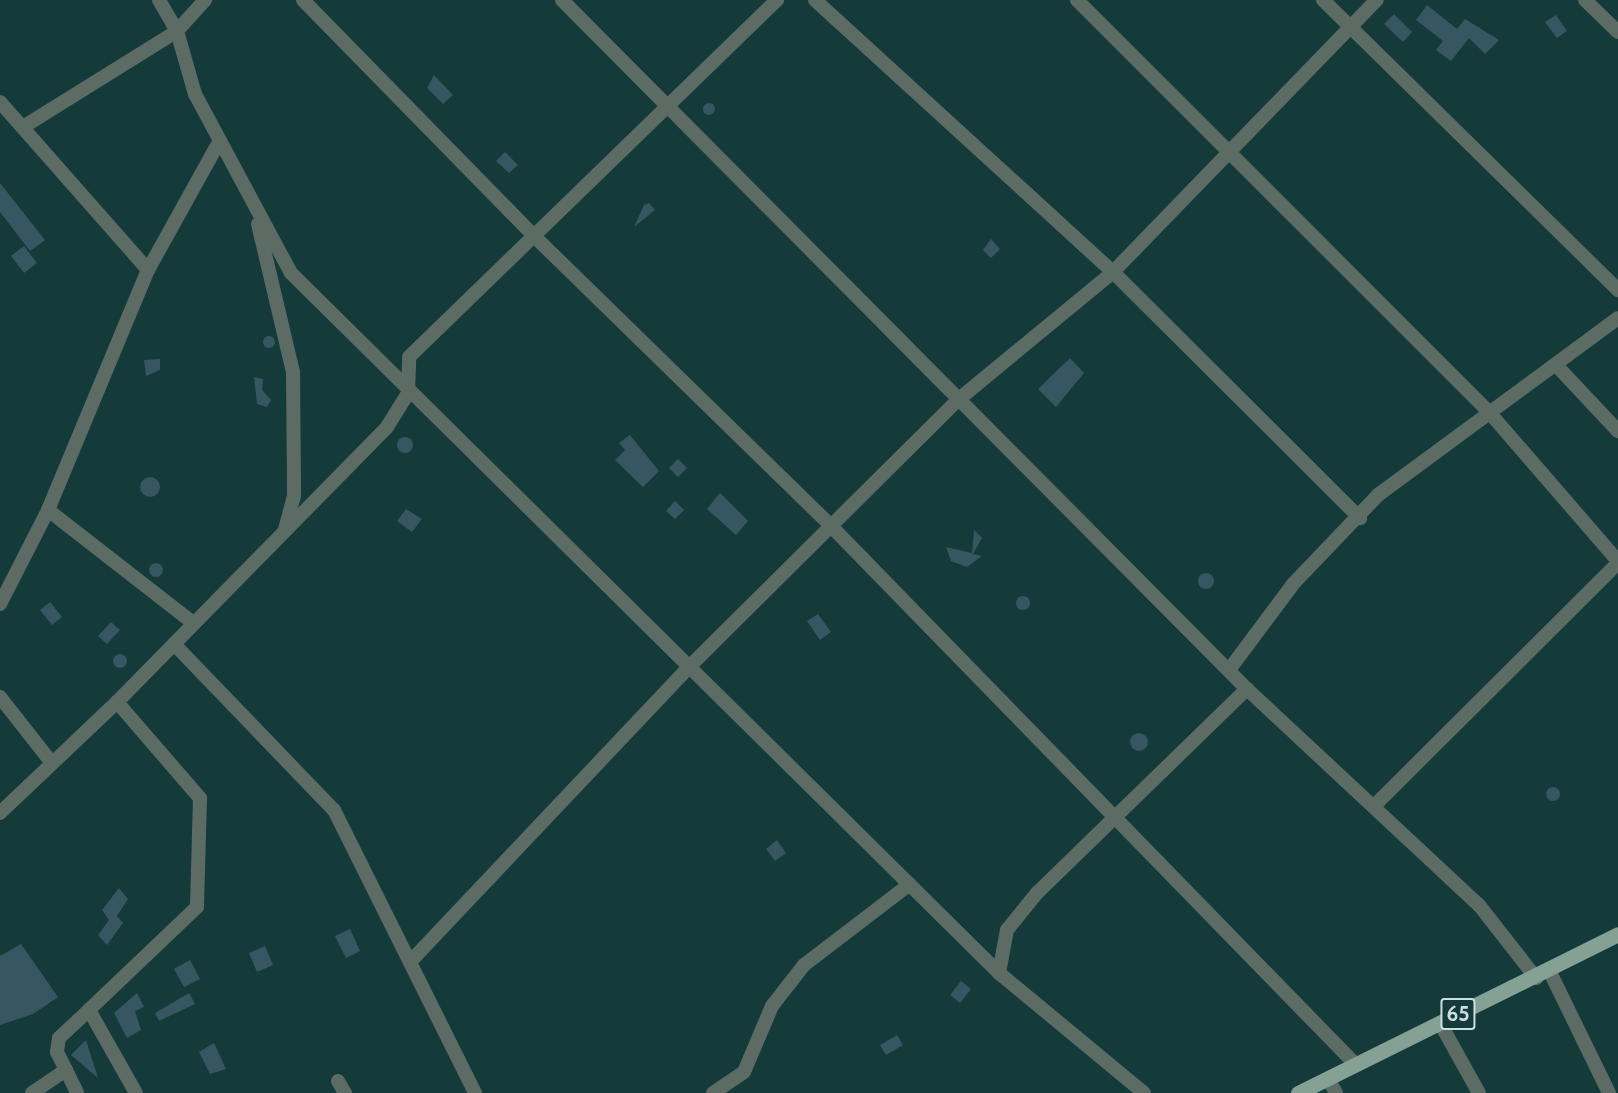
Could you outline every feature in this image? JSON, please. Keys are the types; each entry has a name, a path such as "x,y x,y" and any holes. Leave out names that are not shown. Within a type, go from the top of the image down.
{"main road":[{"name":"65","path":"1298,1093 1536,978 1618,934"}],"street":[{"path":"159,0 177,31 195,94 255,213 291,273 408,393 691,665 999,973 1144,1093"},
{"path":"23,127 177,31 205,0"},
{"path":"303,0 534,236 831,526 1356,1065"},
{"path":"561,0 1247,689 1376,804 1479,905 1536,978"},
{"path":"0,813 117,702 387,427 408,393 409,357 777,0"},
{"path":"815,0 1113,272 1360,518"},
{"path":"1077,0 1488,411 1618,562 1376,804"},
{"path":"1323,0 1618,290"},
{"path":"410,962 691,665 959,399 1113,272 1377,0"},
{"path":"1585,0 1618,32"},
{"path":"0,102 148,270"},
{"path":"0,604 48,510 148,270 219,141"},
{"path":"255,213 293,372 294,496 284,532"},
{"path":"1229,670 1293,584 1360,518 1378,495 1488,411 1556,365 1618,318"},
{"path":"1556,365 1618,431"},
{"path":"48,510 193,623"},
{"path":"174,644 334,810 475,1093"},
{"path":"999,973 1007,930 1037,893 1117,818 1247,689"},
{"path":"0,697 52,763"},
{"path":"77,1093 57,1052 58,1038 197,907 200,798 117,702"},
{"path":"713,1093 744,1072 772,1006 804,965 910,884"},
{"path":"1549,970 1609,1093"},
{"path":"88,1010 136,1093"},
{"path":"1440,1023 1479,1093"},
{"path":"32,1093 66,1070"},
{"path":"1328,1079 1336,1093"}],"building":[{"path":"1427,5 1457,29 1465,19 1499,40 1485,54 1469,38 1451,61 1436,50 1443,41 1416,20"},
{"path":"1394,14 1412,32 1403,42 1384,24"},
{"path":"1556,15 1567,31 1557,38 1545,22"},
{"path":"434,75 453,95 443,104 427,88"},
{"path":"711,103 715,109 711,115 707,115 703,107"},
{"path":"505,152 518,165 509,173 496,161"},
{"path":"0,183 45,240 30,251 0,212"},
{"path":"649,203 655,210 634,227 644,205"},
{"path":"991,239 1000,249 991,258 983,250"},
{"path":"24,246 37,263 24,273 11,256"},
{"path":"271,336 275,342 271,348 267,348 263,340"},
{"path":"1070,358 1084,373 1056,407 1038,389"},
{"path":"160,359 160,370 146,376 144,360"},
{"path":"254,377 263,379 262,390 271,400 267,407 257,404"},
{"path":"630,435 659,471 643,487 615,460 625,450 619,443"},
{"path":"405,437 411,439 413,445 411,451 405,453 399,451 397,445 399,439"},
{"path":"678,459 687,468 678,477 669,468"},
{"path":"150,477 157,480 160,487 157,494 150,497 143,494 140,487 143,480"},
{"path":"720,493 748,521 736,535 707,509"},
{"path":"675,501 684,510 675,519 666,511"},
{"path":"406,509 422,519 412,532 397,521"},
{"path":"974,530 982,538 973,554 982,556 967,567 951,561 946,547 972,553"},
{"path":"156,563 161,565 163,570 161,575 156,577 151,575 149,570 151,565"},
{"path":"1206,573 1212,575 1214,581 1212,587 1206,589 1200,587 1198,581 1200,575"},
{"path":"1023,596 1028,598 1030,603 1028,608 1023,610 1018,608 1016,603 1018,598"},
{"path":"50,602 62,617 52,625 40,610"},
{"path":"818,614 831,632 820,640 807,621"},
{"path":"111,622 120,630 107,644 98,636"},
{"path":"120,654 125,656 127,661 125,666 120,668 115,666 113,661 115,656"},
{"path":"1139,733 1145,736 1148,742 1145,748 1139,751 1133,748 1130,742 1133,736"},
{"path":"1553,787 1558,789 1560,794 1558,799 1553,801 1548,799 1546,794 1548,789"},
{"path":"777,840 786,853 775,861 766,849"},
{"path":"119,888 128,899 117,916 123,923 107,945 98,935 109,920 102,910"},
{"path":"350,929 360,951 346,958 335,936"},
{"path":"21,944 58,997 33,1014 0,1025 0,956"},
{"path":"265,946 273,965 257,972 249,953"},
{"path":"190,960 200,979 184,987 174,969"},
{"path":"961,981 971,989 960,1003 950,995"},
{"path":"137,993 144,1007 135,1011 141,1030 127,1038 114,1013"},
{"path":"189,993 195,1004 159,1021 155,1013"},
{"path":"897,1035 903,1045 886,1055 880,1045"},
{"path":"86,1040 98,1078 71,1055"},
{"path":"214,1043 226,1069 210,1074 199,1052"}]}
